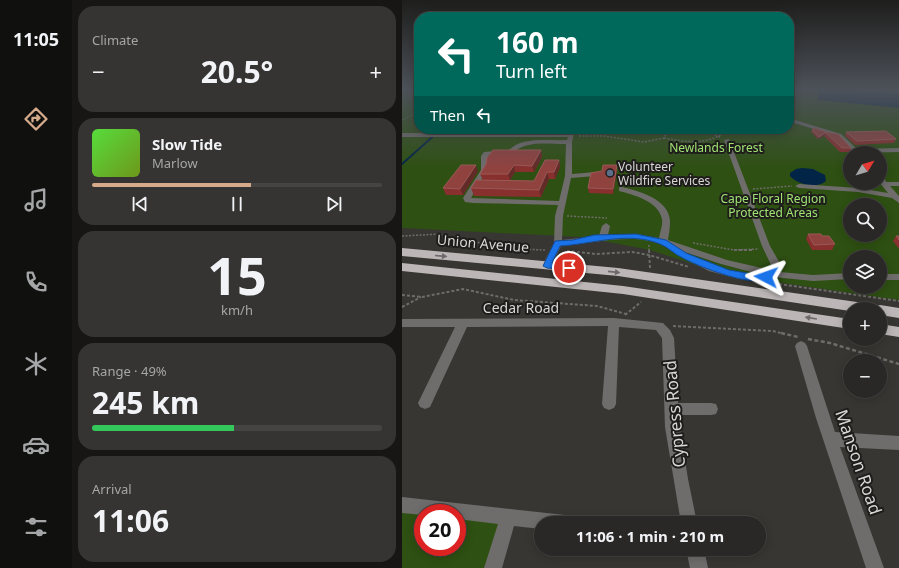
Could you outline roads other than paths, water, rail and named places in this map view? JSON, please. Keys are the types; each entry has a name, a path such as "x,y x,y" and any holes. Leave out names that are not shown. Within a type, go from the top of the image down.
{"highway":[{"name":"Union Avenue","path":"402,252 640,275 843,305"},
{"path":"426,269 472,266 529,271 547,266 553,271 565,274 683,298"},
{"path":"402,267 571,284 683,298 843,323"},
{"path":"887,311 899,313"},
{"path":"887,330 899,332"}],"street":[{"path":"794,120 838,135 850,146"},
{"path":"402,135 572,135 569,142 568,176 561,203 556,247 547,266"},
{"path":"723,138 735,161 766,246 776,265 774,278"},
{"path":"561,203 468,200 467,196 478,184 484,170 484,156 486,154 511,152 516,146 527,143 569,142"},
{"path":"887,151 899,150"},
{"path":"568,176 596,174"},
{"path":"887,183 899,184"},
{"path":"799,186 858,190 897,199"},
{"path":"887,188 897,199"},
{"path":"622,189 645,196 662,211 666,221 663,242"},
{"path":"603,237 607,222"},
{"path":"556,247 573,242 637,232 663,242 683,255 704,265 728,273 753,278 843,276"},
{"path":"887,277 899,277"},
{"path":"609,404 614,322"},
{"name":"Cedar Road","path":"402,323 614,322 659,326"},
{"path":"426,403 463,323"},
{"name":"Cypress Road","path":"659,326 666,333 668,338 672,427 688,516"},
{"name":"Manson Road","path":"801,346 875,568"},
{"path":"671,409 711,409"},
{"path":"831,439 899,443"},
{"path":"402,504 534,519"},
{"path":"493,568 509,516"},
{"path":"696,556 699,568"}],"water":[{"path":"796,169 813,169 825,175 826,181 818,185 808,185 798,182 790,176 790,173"}],"waterway":[{"path":"402,164 436,134"}],"place":[{"name":"Volunteer Wildfire Services","path":"610,173"}],"park label":[{"name":"Newlands Forest","path":"716,147"},
{"name":"Cape Floral Region Protected Areas","path":"773,205"}]}
